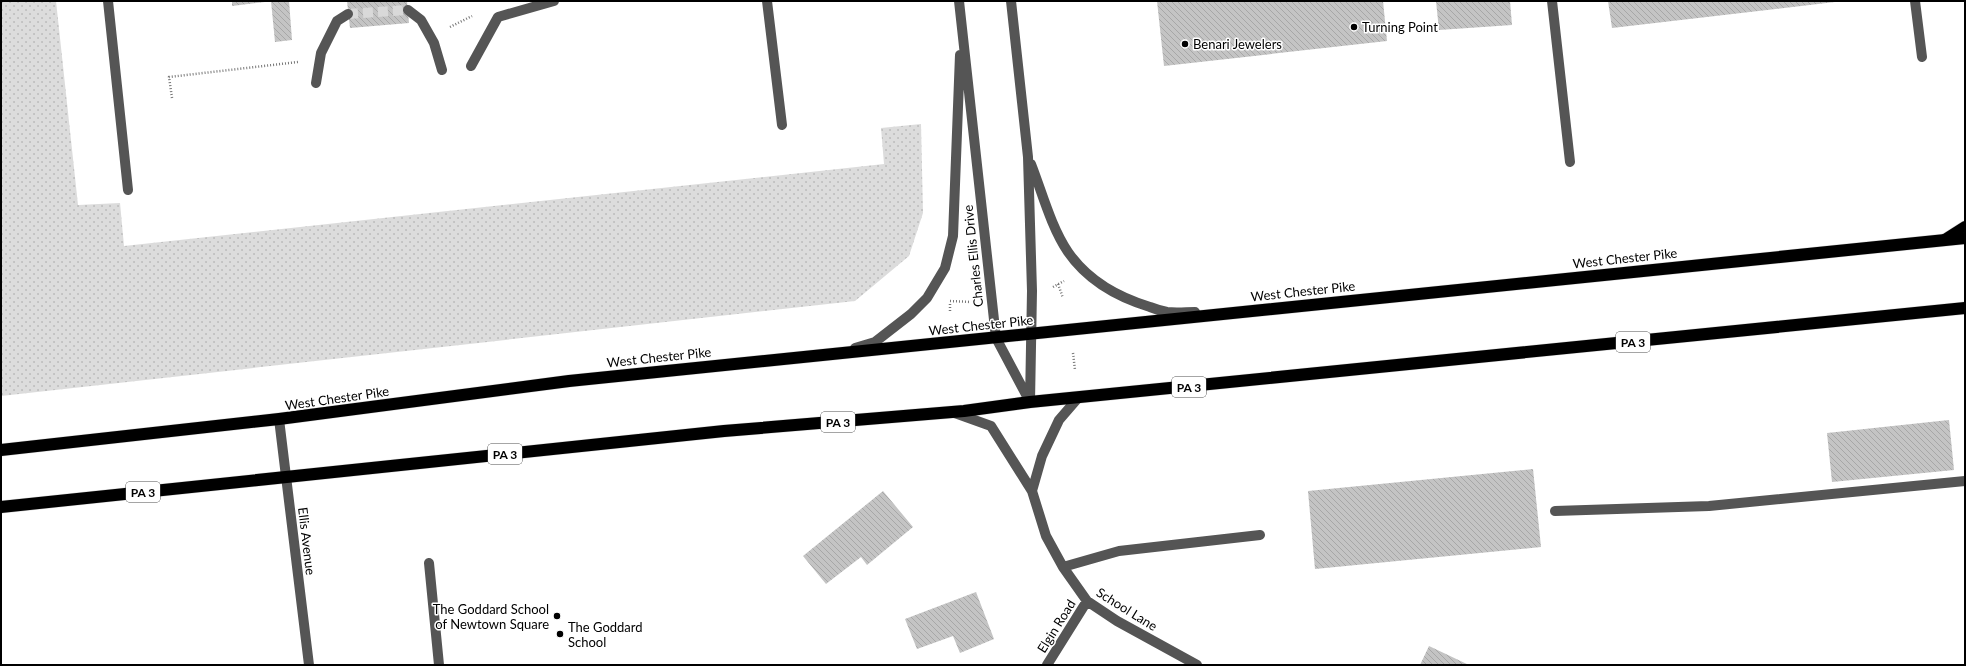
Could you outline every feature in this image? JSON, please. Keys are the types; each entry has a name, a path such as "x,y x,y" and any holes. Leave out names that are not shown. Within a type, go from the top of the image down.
{"highway":[{"name":"West Chester Pike","path":"1,450 279,419 569,381 1965,238"},
{"name":"PA 3","path":"1,507 724,431 952,412 1030,402 1965,308"}],"main road":[{"path":"1942,241 1965,226"}],"street":[{"path":"108,1 128,190"},
{"path":"471,66 498,17 554,1"},
{"path":"767,1 782,125"},
{"name":"Charles Ellis Drive","path":"959,1 996,338 1030,402"},
{"path":"1012,1 1028,157 1032,291 1030,402"},
{"path":"1552,1 1570,162"},
{"path":"1915,1 1922,57"},
{"path":"408,10 421,20 434,43 442,70"},
{"path":"316,83 321,53 337,21 348,14"},
{"name":"Charles Ellis Drive","path":"837,353 875,342 893,330 927,298 945,268 953,236 961,22"},
{"path":"1028,157 1058,233 1067,251 1080,268 1097,283 1118,296 1166,312 1228,313"},
{"path":"1032,491 1042,456 1056,426 1078,398"},
{"name":"School Lane","path":"952,412 991,426 1032,491 1046,536 1062,568 1087,601 1117,621 1197,665"},
{"name":"Ellis Avenue","path":"279,419 309,665"},
{"path":"1555,511 1709,506 1965,481"},
{"path":"1062,568 1119,551 1260,535"},
{"path":"429,563 438,665"},
{"name":"Elgin Road","path":"1047,665 1087,601"}],"path":[{"path":"446,26 450,27 467,20 476,12"},
{"path":"172,98 169,77 305,61"},
{"path":"1051,288 1066,280"},
{"path":"1058,284 1063,298"},
{"path":"950,301 971,302"},
{"path":"1073,353 1075,370"}],"shaded area":[{"path":"1,1 56,1 78,205 120,203 124,246 884,164 881,128 921,124 923,213 909,256 855,301 1,396"}],"building":[{"path":"232,1 265,1 265,2 232,6"},
{"path":"271,1 289,1 292,40 275,42"},
{"path":"347,1 407,1 409,23 350,28"},
{"path":"1157,1 1383,1 1387,41 1164,66"},
{"path":"1436,1 1510,1 1512,25 1439,30"},
{"path":"1608,1 1835,1 1835,2 1612,28"},
{"path":"1949,420 1954,470 1832,482 1827,433"},
{"path":"1533,469 1541,547 1315,569 1308,491"},
{"path":"883,491 913,527 867,565 861,557 826,584 803,556"},
{"path":"976,592 994,639 960,653 953,636 917,649 905,619"},
{"path":"1429,646 1469,665 1420,665"}],"tunnel":[{"path":"348,14 408,10"}],"place":[{"name":"Turning Point","path":"1354,27"},
{"name":"Benari Jewelers","path":"1185,44"},
{"name":"The Goddard School of Newtown Square","path":"557,616"},
{"name":"The Goddard School","path":"560,634"}]}
